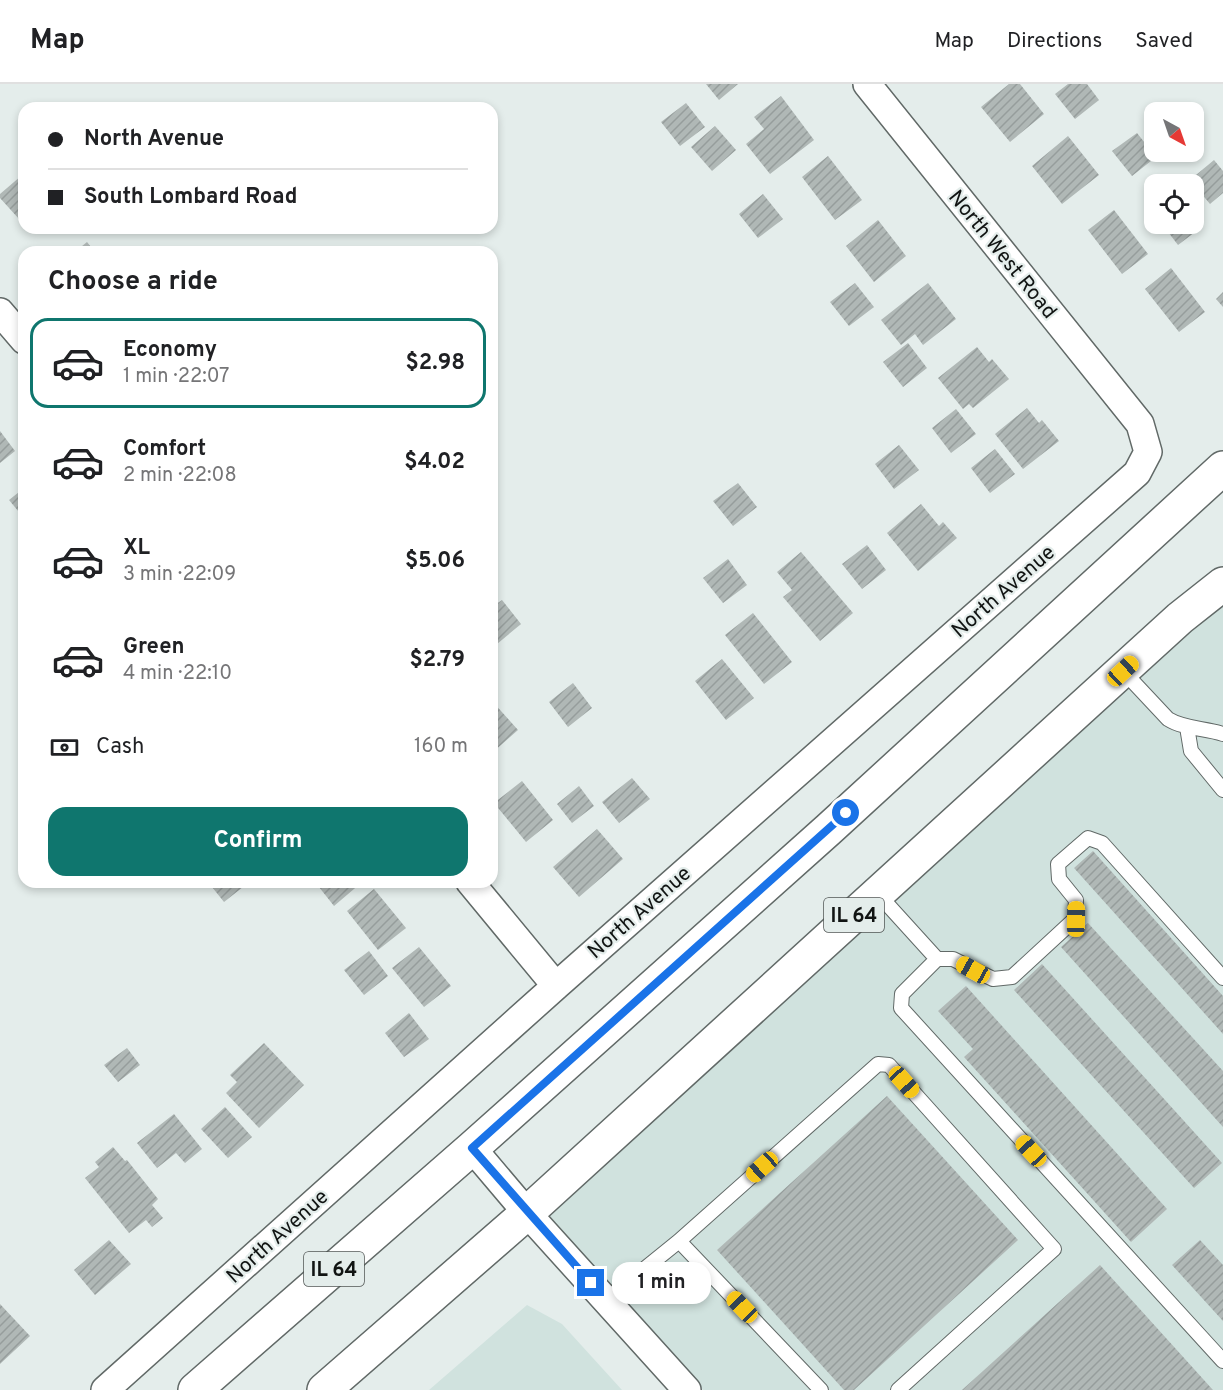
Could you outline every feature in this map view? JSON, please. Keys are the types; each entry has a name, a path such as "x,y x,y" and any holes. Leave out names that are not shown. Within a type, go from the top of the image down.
{"main road":[{"name":"IL 64","path":"195,1390 472,1148 829,829 1223,468"},
{"name":"IL 64","path":"324,1390 527,1213 1180,618 1223,584"}],"street":[{"name":"North West Road","path":"867,84 1140,424"},
{"path":"0,312 18,333"},
{"name":"North Avenue","path":"105,1390 556,986 1137,473 1148,452 1140,424"},
{"path":"476,888 556,986"},
{"path":"472,1148 527,1213 687,1390"}],"lane":[{"path":"1123,671 1168,719 1176,724 1223,734"},
{"path":"1187,727 1191,751 1223,790"},
{"path":"1223,978 1102,843 1088,838 1058,864 1059,879 1076,900 1076,919 1012,977 993,979 953,959 937,959 902,994 901,1008 1223,1361"},
{"path":"878,894 937,959"},
{"path":"606,1300 679,1241 878,1064 889,1065 1054,1249 898,1390"},
{"path":"679,1241 821,1390"}],"shaded area":[{"path":"1223,596 1223,1390 703,1390 546,1217"},
{"path":"527,1305 562,1324 622,1390 429,1390"}],"building":[{"path":"706,84 738,84 719,100"},
{"path":"1009,84 1020,84 1044,114 1010,142 981,107"},
{"path":"1068,84 1087,84 1099,100 1075,119 1055,94"},
{"path":"781,96 814,140 770,174 746,144 764,129 754,117"},
{"path":"686,103 705,127 680,146 661,122"},
{"path":"715,126 736,150 712,171 691,147"},
{"path":"1137,133 1144,142 1144,162 1150,162 1132,176 1112,151"},
{"path":"1068,136 1099,175 1062,204 1032,166"},
{"path":"828,156 862,200 835,220 802,177"},
{"path":"1214,160 1223,171 1223,193 1210,204 1204,197 1204,174 1197,174"},
{"path":"18,179 18,218 0,198 0,194"},
{"path":"763,194 783,219 758,238 739,214"},
{"path":"1114,210 1148,254 1122,274 1088,230"},
{"path":"878,220 906,256 874,282 846,246"},
{"path":"1170,234 1192,234 1178,245"},
{"path":"1171,268 1205,312 1179,332 1145,289"},
{"path":"855,283 874,307 849,326 830,302"},
{"path":"928,283 956,319 923,345 915,334 901,345 881,320"},
{"path":"1223,292 1223,307 1216,299"},
{"path":"908,343 927,368 903,387 883,362"},
{"path":"977,347 989,362 992,359 1009,379 973,408 969,404 963,409 938,378"},
{"path":"1027,408 1039,423 1042,420 1059,441 1023,469 995,434"},
{"path":"956,409 976,434 951,453 932,428"},
{"path":"0,431 15,451 0,463"},
{"path":"899,445 919,470 894,489 875,464"},
{"path":"995,449 1015,474 990,493 971,468"},
{"path":"738,483 757,507 733,526 713,501"},
{"path":"18,493 18,511 9,500"},
{"path":"921,504 939,526 943,522 957,538 918,571 887,533"},
{"path":"867,545 886,570 862,589 842,564"},
{"path":"801,552 853,613 820,641 783,597 792,590 777,572"},
{"path":"728,559 747,585 723,603 703,578"},
{"path":"502,600 521,624 498,643 498,603"},
{"path":"753,613 792,662 764,684 725,635"},
{"path":"722,659 754,698 726,720 695,681"},
{"path":"573,683 592,708 568,727 549,702"},
{"path":"498,708 518,730 498,748"},
{"path":"632,778 650,799 619,823 602,802"},
{"path":"522,781 553,820 526,842 498,808 498,800"},
{"path":"579,786 594,806 572,823 557,804"},
{"path":"597,829 623,859 579,897 553,867"},
{"path":"1093,851 1223,996 1223,1034 1074,868"},
{"path":"213,888 242,888 224,902"},
{"path":"320,888 355,888 334,906"},
{"path":"374,889 406,928 378,950 347,911"},
{"path":"1088,923 1223,1071 1223,1127 1061,947"},
{"path":"419,947 451,986 424,1007 392,968"},
{"path":"369,951 388,976 364,995 344,970"},
{"path":"1042,964 1222,1163 1194,1188 1014,990"},
{"path":"966,986 1167,1209 1131,1242 964,1057 973,1049 938,1011"},
{"path":"409,1013 429,1039 404,1057 385,1033"},
{"path":"264,1043 304,1085 259,1128 226,1093 237,1082 230,1075"},
{"path":"127,1048 140,1065 118,1082 104,1065"},
{"path":"887,1096 1018,1240 854,1390 844,1390 717,1250"},
{"path":"225,1107 252,1137 228,1158 201,1129"},
{"path":"174,1114 202,1149 185,1163 176,1153 157,1168 137,1143"},
{"path":"113,1147 125,1161 127,1160 158,1199 152,1205 163,1218 152,1227 146,1220 129,1233 85,1178 99,1167 95,1162"},
{"path":"109,1240 131,1264 95,1295 74,1270"},
{"path":"1200,1240 1223,1265 1223,1321 1172,1265"},
{"path":"1100,1265 1213,1390 962,1390"},
{"path":"0,1304 30,1336 0,1364"}],"route":[{"path":"591,1283 472,1148 846,813"}]}
